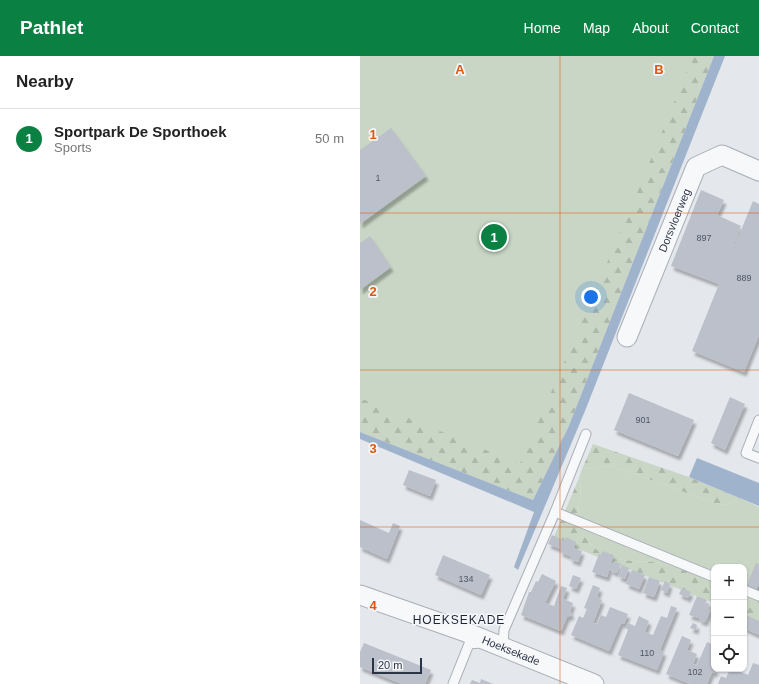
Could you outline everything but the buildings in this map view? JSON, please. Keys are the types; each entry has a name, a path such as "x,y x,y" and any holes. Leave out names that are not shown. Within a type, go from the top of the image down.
{"street":[{"name":"Dorsvloerweg","path":"627,336 696,167 722,155 759,170"},
{"name":"Hoeksekade","path":"360,595 497,644 594,684"}],"lane":[{"path":"759,420 746,453 759,458"},
{"path":"453,684 469,644 497,644 555,512 586,434"},
{"path":"555,512 711,576"},
{"path":"747,591 759,596"}],"green space":[{"path":"360,56 700,56 526,485 360,417"},
{"path":"693,56 714,56 568,428 533,500 360,432 360,398 520,464 630,210"},
{"path":"593,444 689,477 740,498 725,505 714,503 613,466 582,469"},
{"path":"613,466 714,503 725,505 740,498 759,507 759,573 755,593 747,595 747,564 711,564 711,581 675,565 622,560 599,552 590,543 579,523 578,510 581,490 579,478 582,469"},
{"path":"579,478 581,490 578,510 579,523 590,543 599,552 622,560 675,565 695,573 711,581 711,602 553,539"},
{"path":"759,573 759,621 747,616 747,595 755,593"}],"water":[{"path":"714,56 725,56 585,411 518,570 514,567 534,512 360,439 360,432 533,500 568,428"},
{"path":"697,458 759,483 759,506 689,477"}],"place":[{"name":"Sportpark De Sporthoek","path":"494,237"}],"district":[{"name":"HOEKSEKADE","path":"459,620"}]}
